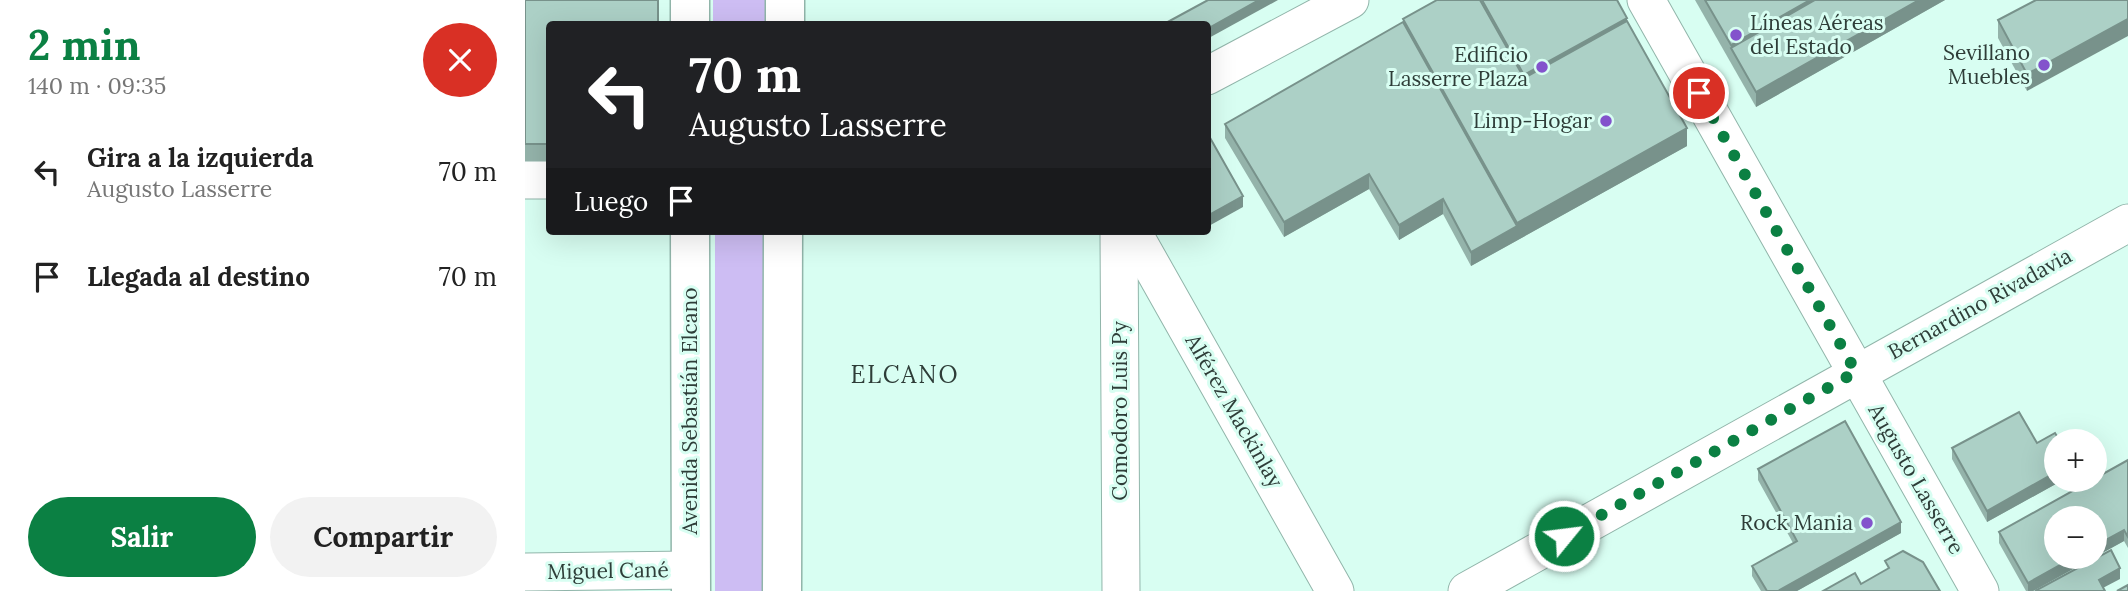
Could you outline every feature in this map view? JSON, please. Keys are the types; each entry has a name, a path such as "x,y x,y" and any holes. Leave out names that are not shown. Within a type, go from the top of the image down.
{"main road":[{"path":"690,0 690,21"},
{"path":"785,0 785,21"},
{"name":"Avenida Sebastián Elcano","path":"690,235 691,580"},
{"path":"782,591 783,235"}],"street":[{"path":"1211,74 1350,0"},
{"name":"Augusto Lasserre","path":"1646,0 1980,591"},
{"path":"525,180 546,180"},
{"name":"Bernardino Rivadavia","path":"1467,591 1856,372 2128,223"},
{"name":"Comodoro Luis Py","path":"1119,235 1121,591"},
{"name":"Alférez Mackinlay","path":"1134,235 1335,591"},
{"name":"Miguel Cané","path":"525,572 691,580"}],"shaded area":[{"path":"713,0 773,0 773,21 713,21"},
{"path":"715,235 770,235 770,591 715,591"}],"building":[{"path":"525,0 658,0 658,21 546,21 546,144 525,144"},
{"path":"1208,0 1259,0 1211,27 1211,21 1170,21"},
{"path":"1437,0 1480,0 1524,78 1627,21 1687,128 1517,223 1403,19"},
{"name":"Edificio Lasserre Plaza","path":"1482,0 1617,0 1627,18 1524,75"},
{"path":"1705,0 1810,0 1731,45"},
{"path":"1815,0 1919,0 1756,92 1731,48"},
{"name":"Sevillano Muebles","path":"2036,0 2128,0 2128,19 2027,74 1998,20"},
{"path":"1403,22 1517,226 1471,252 1443,199 1399,225 1369,174 1284,222 1225,124"},
{"path":"1211,140 1243,196 1211,214"},
{"path":"2019,412 2037,443 2044,439 2044,479 1987,511 1952,448"},
{"path":"1845,421 1901,522 1778,591 1767,591 1752,566 1797,541 1758,469"},
{"path":"2128,460 2128,537 2124,530 2107,539 2107,506 2046,506 2071,492 2107,492 2107,472"},
{"path":"2044,507 2044,569 2053,569 2028,583 1999,532"},
{"path":"2111,550 2120,568 2099,580 2105,591 2035,591 2076,569 2107,569 2107,552"},
{"path":"1903,551 1923,562 1940,591 1823,591 1855,573 1861,584 1889,568 1885,561"},
{"path":"2128,585 2128,591 2117,591"}],"place":[{"name":"Líneas Aéreas del Estado","path":"1736,35"},
{"name":"Sevillano Muebles","path":"2044,65"},
{"name":"Edificio Lasserre Plaza","path":"1542,67"},
{"name":"Limp-Hogar","path":"1606,121"},
{"name":"Rock Mania","path":"1867,523"}],"district":[{"name":"ELCANO","path":"905,375"}],"route":[{"path":"1564,536 1856,372 1699,93"}]}
